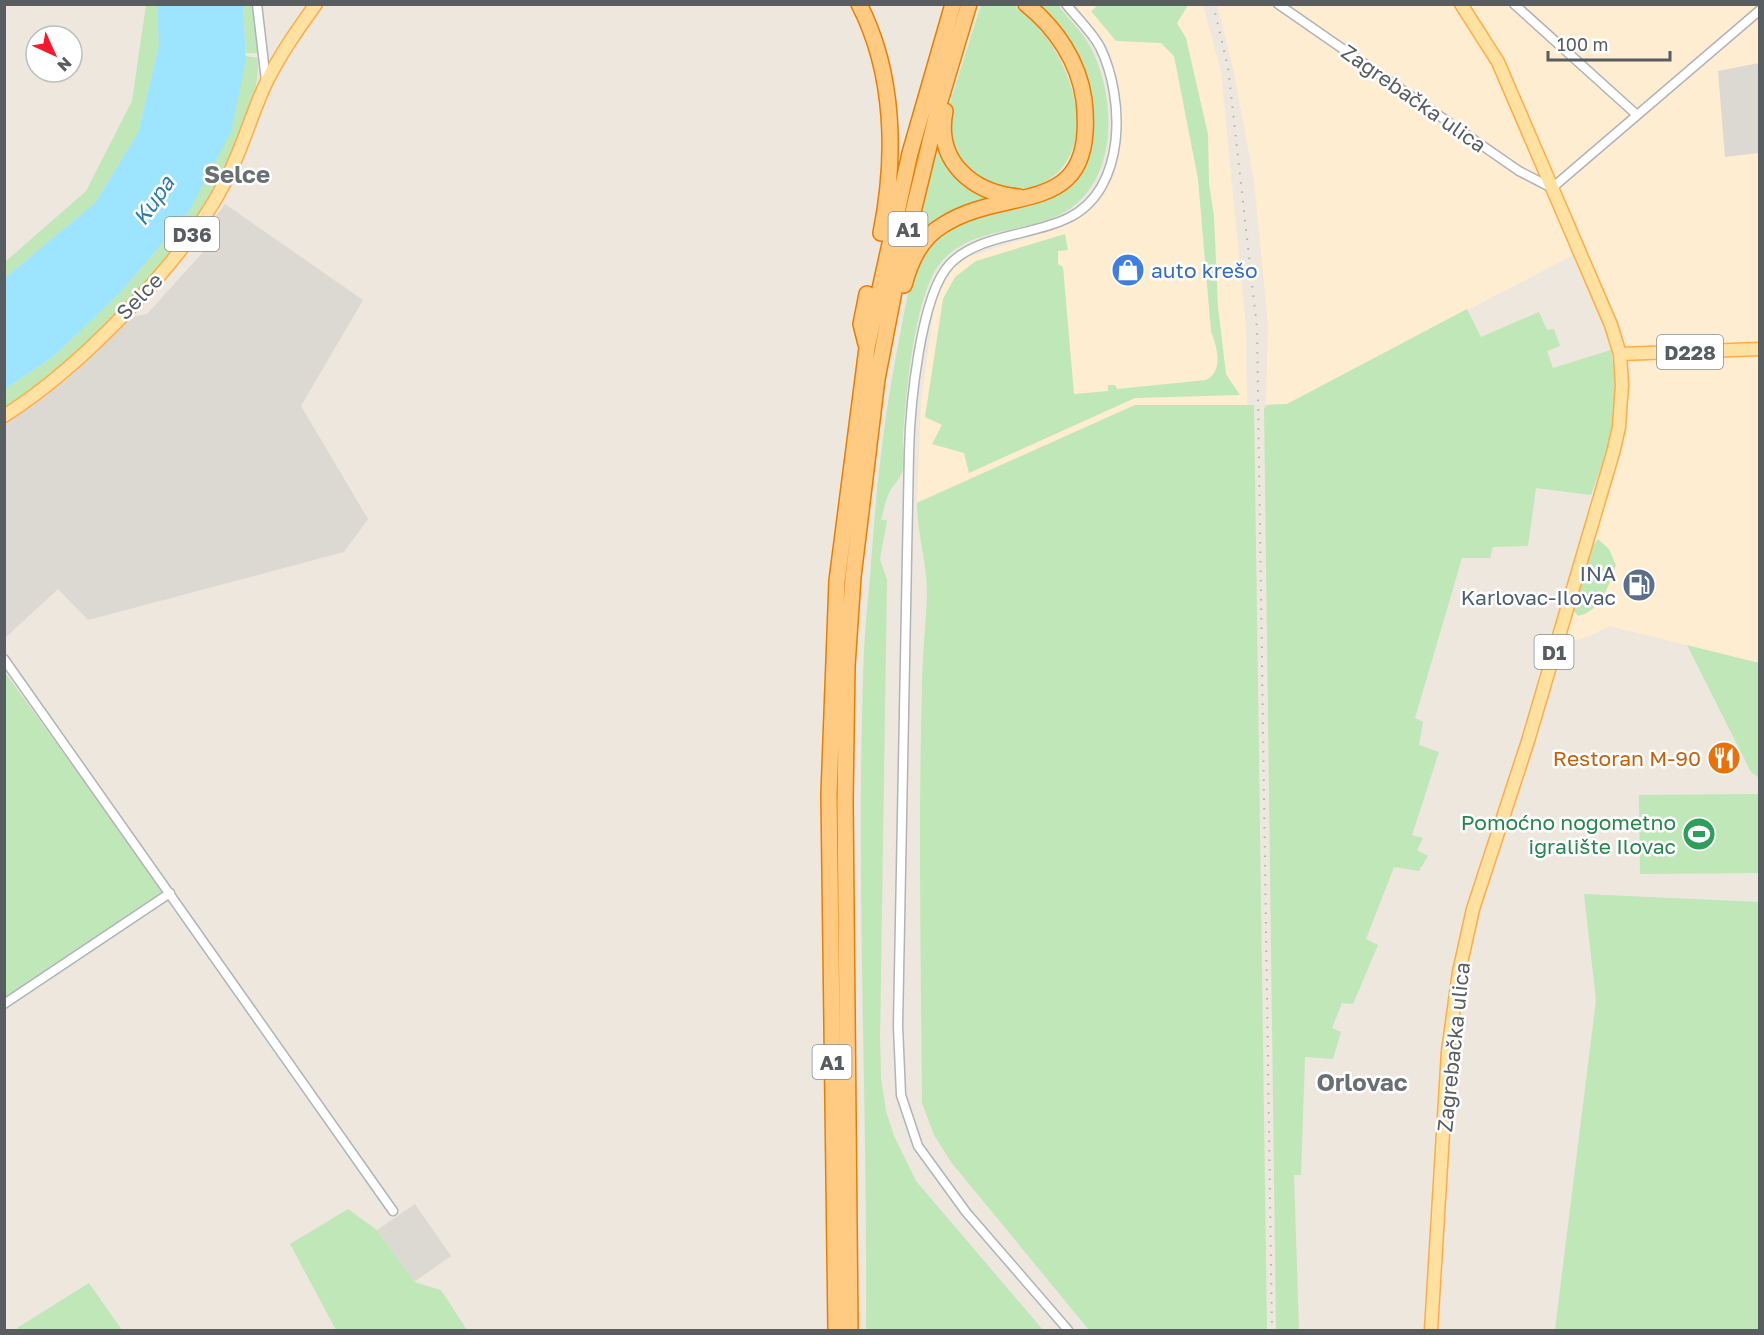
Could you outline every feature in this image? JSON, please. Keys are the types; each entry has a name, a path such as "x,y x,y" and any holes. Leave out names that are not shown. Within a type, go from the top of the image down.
{"highway":[{"path":"859,4 880,63 891,126 891,160 886,201 861,324 867,348"},
{"name":"A1","path":"850,1330 846,938 848,666 860,511 878,379 953,4"},
{"name":"A1","path":"836,1330 830,937 832,660 844,506 867,348 892,227 939,78 969,4"},
{"path":"878,379 890,357 908,273 921,245 943,225 957,218 1031,197 1054,188 1074,168 1083,149 1086,118 1082,90 1067,51 1047,22 1026,4"},
{"path":"939,78 950,93 943,128 949,156 955,166 963,176 988,191 1031,197"}],"main road":[{"name":"Selce","path":"4,416 70,367 164,271 198,226 226,180 267,82 290,39 316,4"},
{"name":"Zagrebačka ulica","path":"1431,1330 1448,1051 1459,972 1473,909 1528,741 1613,453 1621,401 1620,354 1602,301 1498,62 1461,4"},
{"name":"D228","path":"1620,354 1760,349"}],"street":[{"path":"257,4 267,82"},
{"path":"1066,4 1096,40 1109,72 1115,118 1111,165 1097,194 1073,216 973,249 951,263 939,278 929,307 916,378 909,439 898,1026 901,1095 918,1146 938,1177 1068,1330"},
{"name":"Zagrebačka ulica","path":"1278,4 1519,171 1552,188"},
{"path":"1514,4 1637,115"},
{"path":"1552,188 1760,10"},
{"path":"4,659 393,1210"},
{"path":"4,1004 170,892"}],"shaded area":[{"path":"1075,5 1203,5 1221,72 1246,328 1247,406 1135,405 917,502 921,401 934,308 941,286 953,268 968,257 1056,229 1078,218 1095,204 1115,174 1120,109 1116,75 1108,47"},
{"path":"1217,5 1759,5 1759,663 1609,626 1590,636 1568,642 1560,651 1620,457 1631,370 1627,340 1585,249 1287,404 1266,405 1268,325 1254,181 1233,68"},
{"path":"1759,63 1759,153 1725,157 1718,71"},
{"path":"225,204 363,300 301,406 368,519 344,552 88,620 58,589 5,638 4,423 66,380 130,317 147,314 204,251 201,236"},
{"path":"415,1204 451,1256 414,1282 377,1230"}],"green space":[{"path":"1009,4 1024,13 1053,47 1072,91 1076,114 1076,137 1069,157 1055,174 1029,189 1002,190 984,185 971,175 951,153 948,109 981,5"},
{"path":"146,5 157,5 159,45 138,133 95,203 5,278 5,262 86,191 132,101"},
{"path":"243,5 253,5 258,53 246,53"},
{"path":"1038,5 1058,5 1091,48 1100,69 1105,91 1108,139 1103,162 1094,183 1080,200 1061,214 979,238 950,253 938,266 930,282 917,324 909,373 903,438 903,470 890,490 881,520 887,520 880,559 887,580 880,1039 881,1078 886,1111 894,1136 916,1181 1043,1330 866,1330 861,907 862,737 865,630 881,453 907,298 922,257 941,235 962,223 1025,206 1061,191 1074,180 1083,167 1089,150 1092,105 1087,77 1067,37 1049,14"},
{"path":"1098,5 1188,5 1177,23 1186,38 1208,134 1209,183 1214,216 1218,307 1226,374 1240,395 1135,398 969,473 964,453 932,444 942,425 925,417 943,299 955,277 976,261 1065,234 1068,250 1058,251 1058,264 1063,267 1074,394 1108,391 1108,385 1115,385 1117,389 1206,380 1212,376 1217,365 1217,351 1211,331 1198,179 1174,56 1161,43 1116,41 1091,11"},
{"path":"246,56 258,58 256,87 251,105 223,173 200,212 143,287 110,322 41,383 5,409 5,389 54,356 119,294 188,213"},
{"path":"937,132 990,198 989,201 914,243"},
{"path":"1467,309 1481,337 1539,312 1547,330 1554,329 1560,346 1547,351 1553,368 1611,350 1615,390 1609,441 1591,495 1536,488 1528,546 1493,547 1490,558 1462,558 1415,718 1423,722 1419,745 1439,752 1412,835 1423,838 1417,850 1428,856 1419,871 1394,867 1366,939 1378,945 1353,1004 1342,1003 1332,1028 1341,1032 1333,1059 1305,1057 1301,1175 1294,1175 1299,1330 1276,1330 1264,409 1266,405 1287,404"},
{"path":"1135,405 1254,405 1267,1330 1089,1330 951,1162 934,1135 922,1103 920,792 922,677 927,593 917,503"},
{"path":"1598,539 1609,549 1616,565 1599,603 1593,609 1578,616 1573,610 1592,547"},
{"path":"1687,645 1759,663 1759,778 1751,772"},
{"path":"4,671 165,893 4,999"},
{"name":"Pomoćno nogometno igralište Ilovac","path":"1759,794 1759,873 1640,874 1639,795"},
{"path":"1584,894 1759,902 1759,1330 1555,1330 1596,1000"},
{"path":"348,1209 377,1230 414,1282 441,1290 467,1330 336,1330 290,1244"},
{"path":"89,1283 122,1330 19,1330 17,1328"}],"water":[{"name":"Kupa","path":"157,5 243,5 246,59 231,132 188,213 119,294 54,356 5,389 5,278 95,203 138,133 159,45"}],"railway":[{"path":"1213,4 1228,67 1257,328 1272,1330"}],"place":[{"name":"auto krešo","path":"1128,270"},
{"name":"INA Karlovac-Ilovac","path":"1639,585"},
{"name":"Restoran M-90","path":"1724,758"},
{"name":"Pomoćno nogometno igralište Ilovac","path":"1699,834"}],"district":[{"name":"Selce","path":"237,173"},
{"name":"Orlovac","path":"1362,1081"}]}
